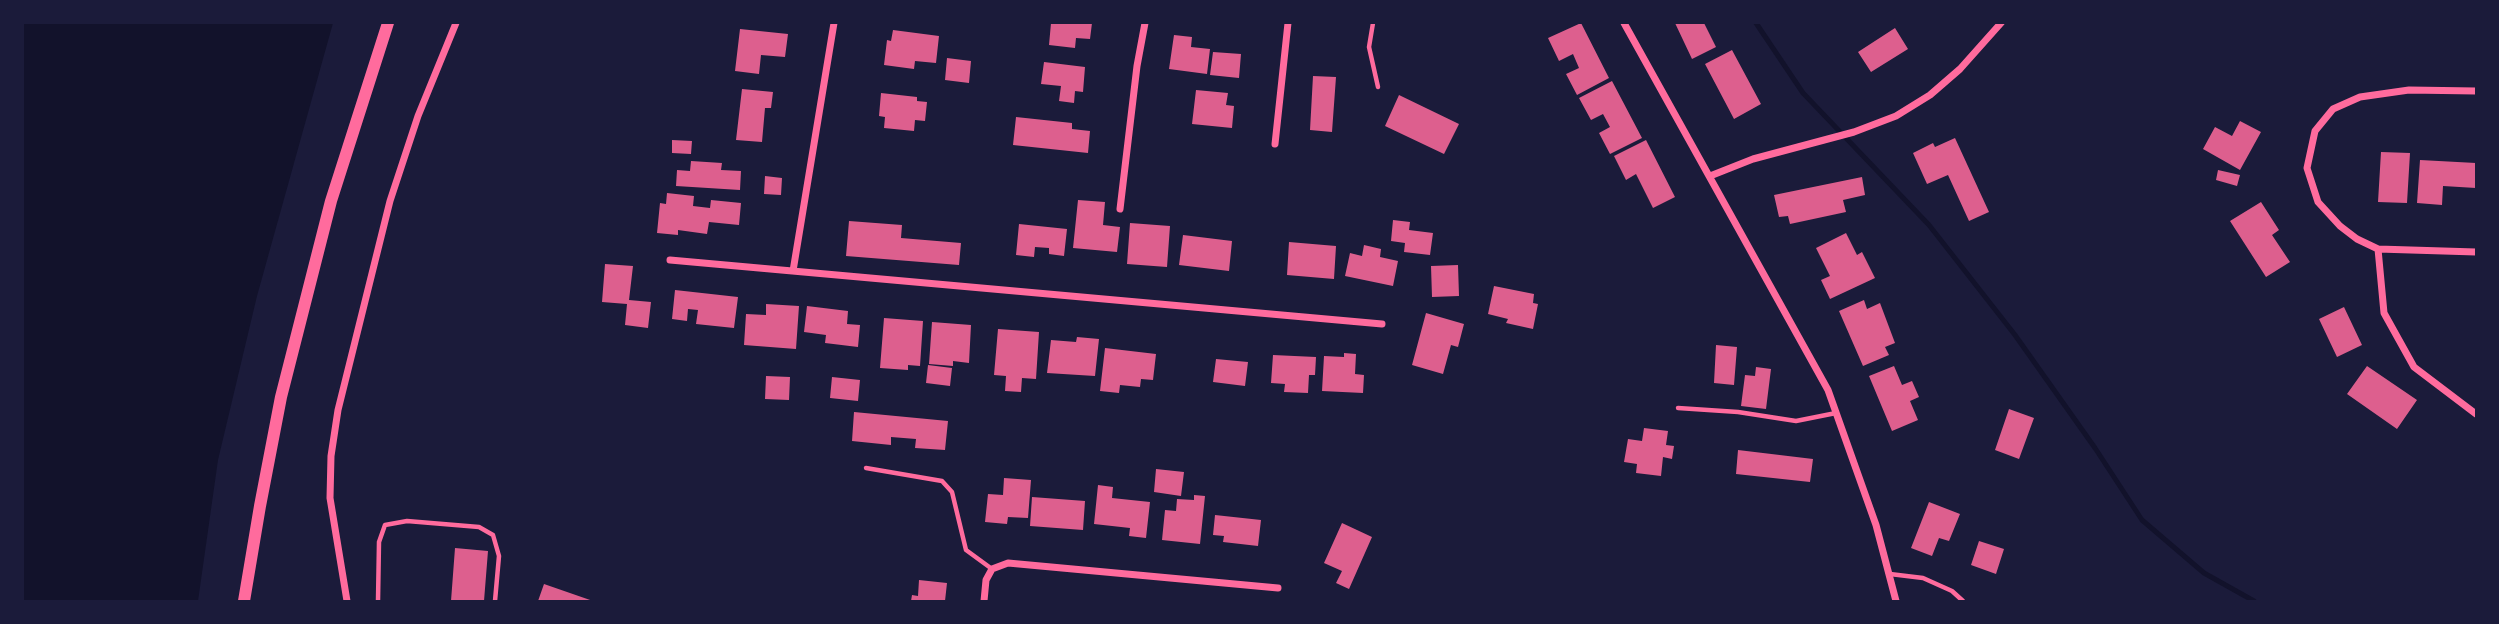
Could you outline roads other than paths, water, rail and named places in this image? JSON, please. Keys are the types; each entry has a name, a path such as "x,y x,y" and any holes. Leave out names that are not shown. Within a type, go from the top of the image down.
{"main road":[{"path":"244,601 285,384 331,201 388,23"}],"street":[{"path":"347,601 330,498 331,456 338,410 390,201 418,116 456,23"},
{"path":"793,271 834,23"},
{"path":"1120,209 1137,66 1145,23"},
{"path":"1275,144 1288,23"},
{"path":"1624,23 1828,390 1876,525 1896,601"},
{"path":"1710,176 1753,159 1854,132 1896,116 1930,95 1960,69 2001,23"},
{"path":"2476,91 2409,90 2360,97 2333,109 2315,131 2307,168 2318,202 2340,226 2357,239 2378,248 2476,252"},
{"path":"2378,248 2384,313 2414,366 2476,414"},
{"path":"670,260 1382,324"},
{"path":"984,601 986,580 992,569 1008,563 1278,588"}],"lane":[{"path":"1373,23 1370,47 1378,87"},
{"path":"1678,408 1738,412 1796,421 1836,413"},
{"path":"866,468 942,481 952,492 966,550 992,569"},
{"path":"378,601 379,542 385,525 407,521 479,527 493,535 499,556 495,601"},
{"path":"1889,574 1923,578 1952,591 1963,601"}],"waterway":[{"path":"1756,23 1803,93 1929,225 2015,335 2142,520 2204,573 2254,601"}]}
